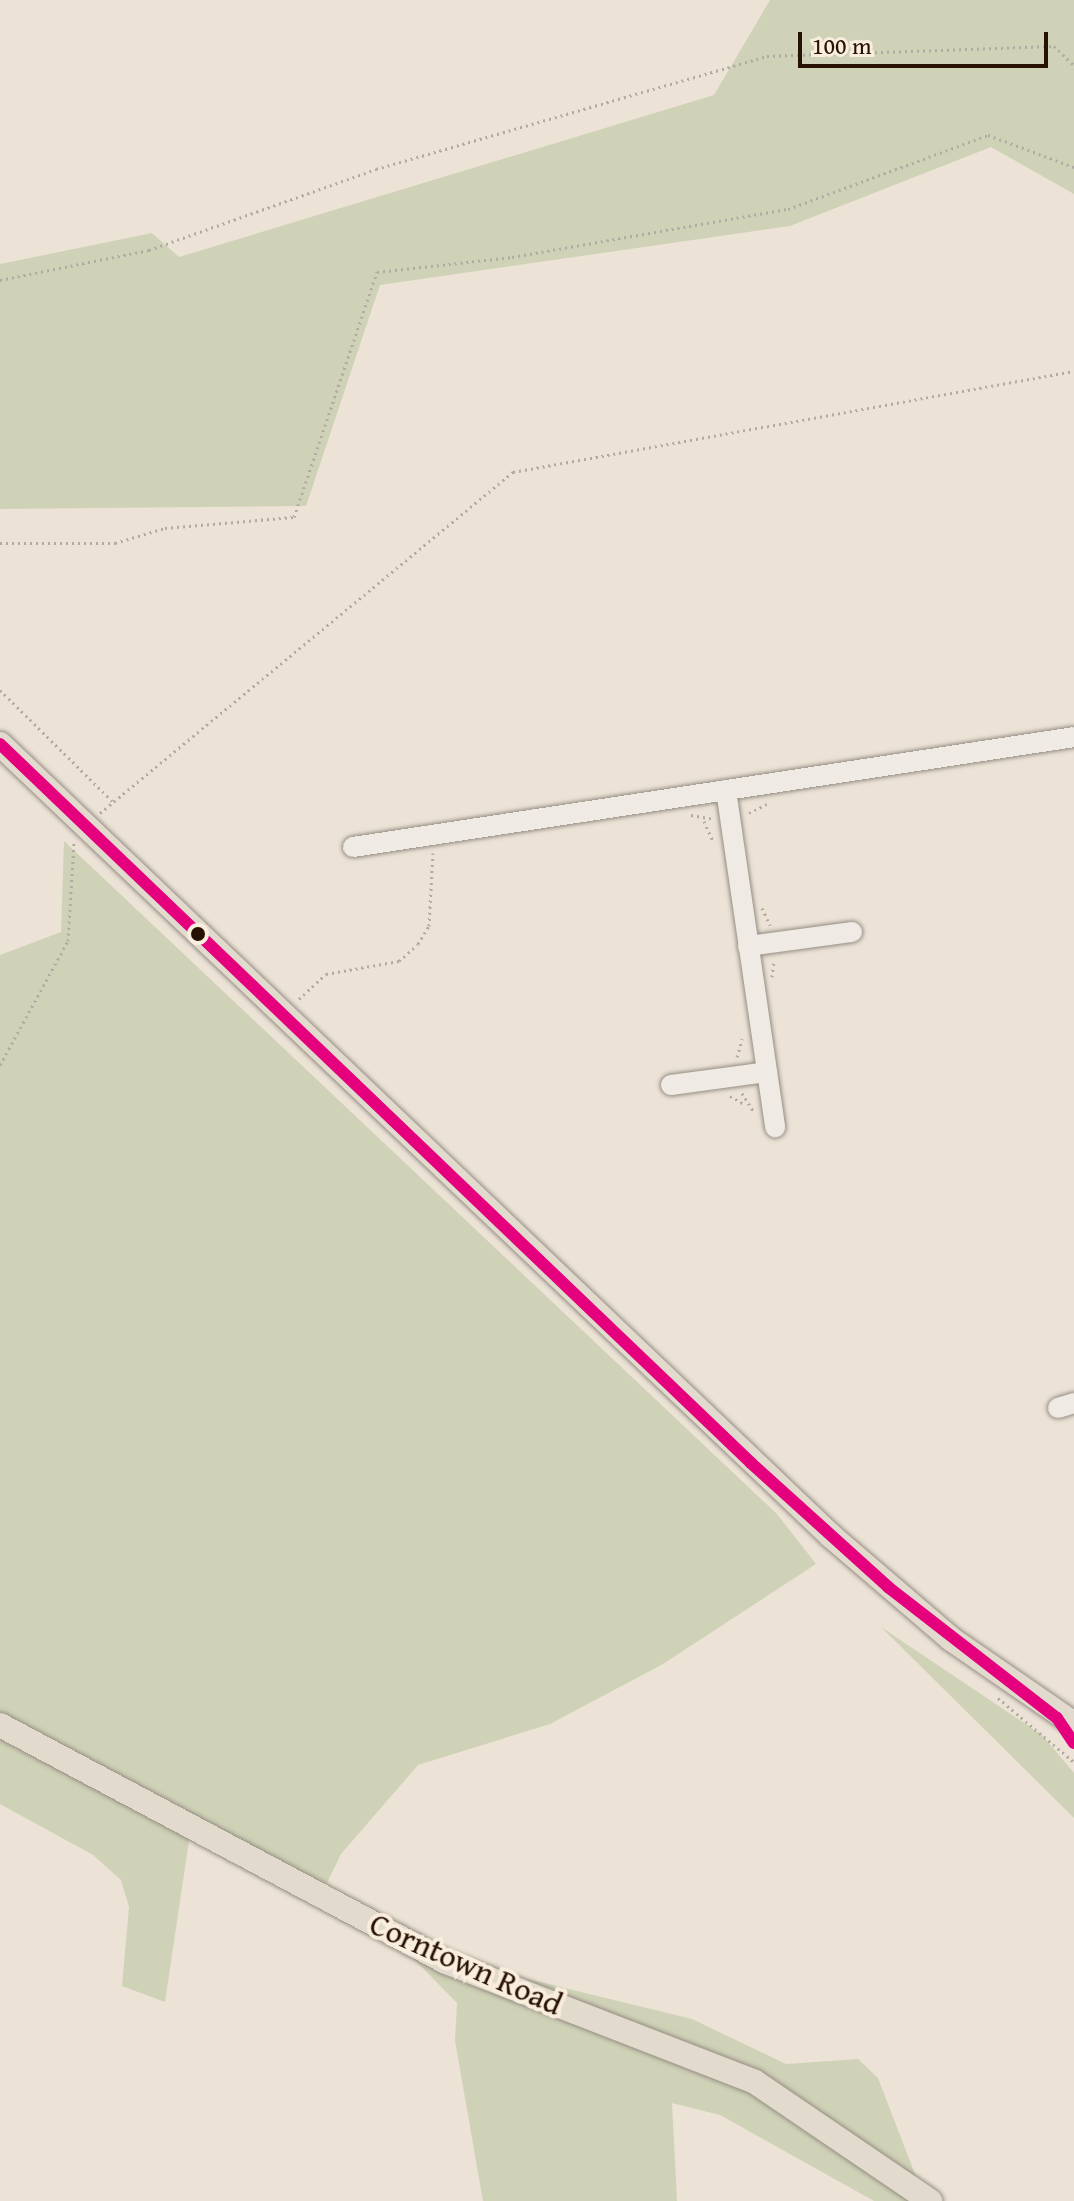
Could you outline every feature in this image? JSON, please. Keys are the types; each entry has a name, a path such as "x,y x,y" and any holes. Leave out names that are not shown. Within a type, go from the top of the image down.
{"main road":[{"path":"0,744 831,1536 1065,1721 1074,1743"},
{"name":"Corntown Road","path":"0,1725 446,1962 755,2082 930,2201"}],"street":[{"path":"353,847 1074,737"},
{"path":"726,790 775,1127"},
{"path":"748,946 852,932"},
{"path":"671,1085 767,1072"}],"path":[{"path":"0,280 149,250 376,169 767,56 1054,46 1074,65"},
{"path":"0,543 115,543 165,528 294,517 377,272 788,209 988,135 1074,167"},
{"path":"0,1065 68,941 74,842 113,802 513,472 1074,371"},
{"path":"0,690 113,802"},
{"path":"294,1006 326,974 399,961 418,944 429,926 432,849"}],"green space":[{"path":"770,0 1074,0 1074,194 991,147 790,226 380,285 306,506 0,509 0,264 152,233 179,257 714,95"},
{"path":"64,841 777,1514 816,1564 663,1664 550,1724 418,1765 341,1854 324,1889 0,1716 0,955 61,932"},
{"path":"881,1627 1042,1735 1074,1773 1074,1818"},
{"path":"0,1737 190,1834 165,2002 122,1986 129,1907 121,1880 93,1855 0,1804"},
{"path":"410,1955 732,2084 791,2113 914,2201 874,2201 720,2115 672,2103 677,2201 483,2201 455,2041 457,2003"},
{"path":"528,1979 692,2019 786,2064 858,2059 878,2078 918,2182 758,2076 523,1988"}],"transit line":[{"path":"0,744 751,1463 888,1587 1057,1718 1074,1743"}]}
